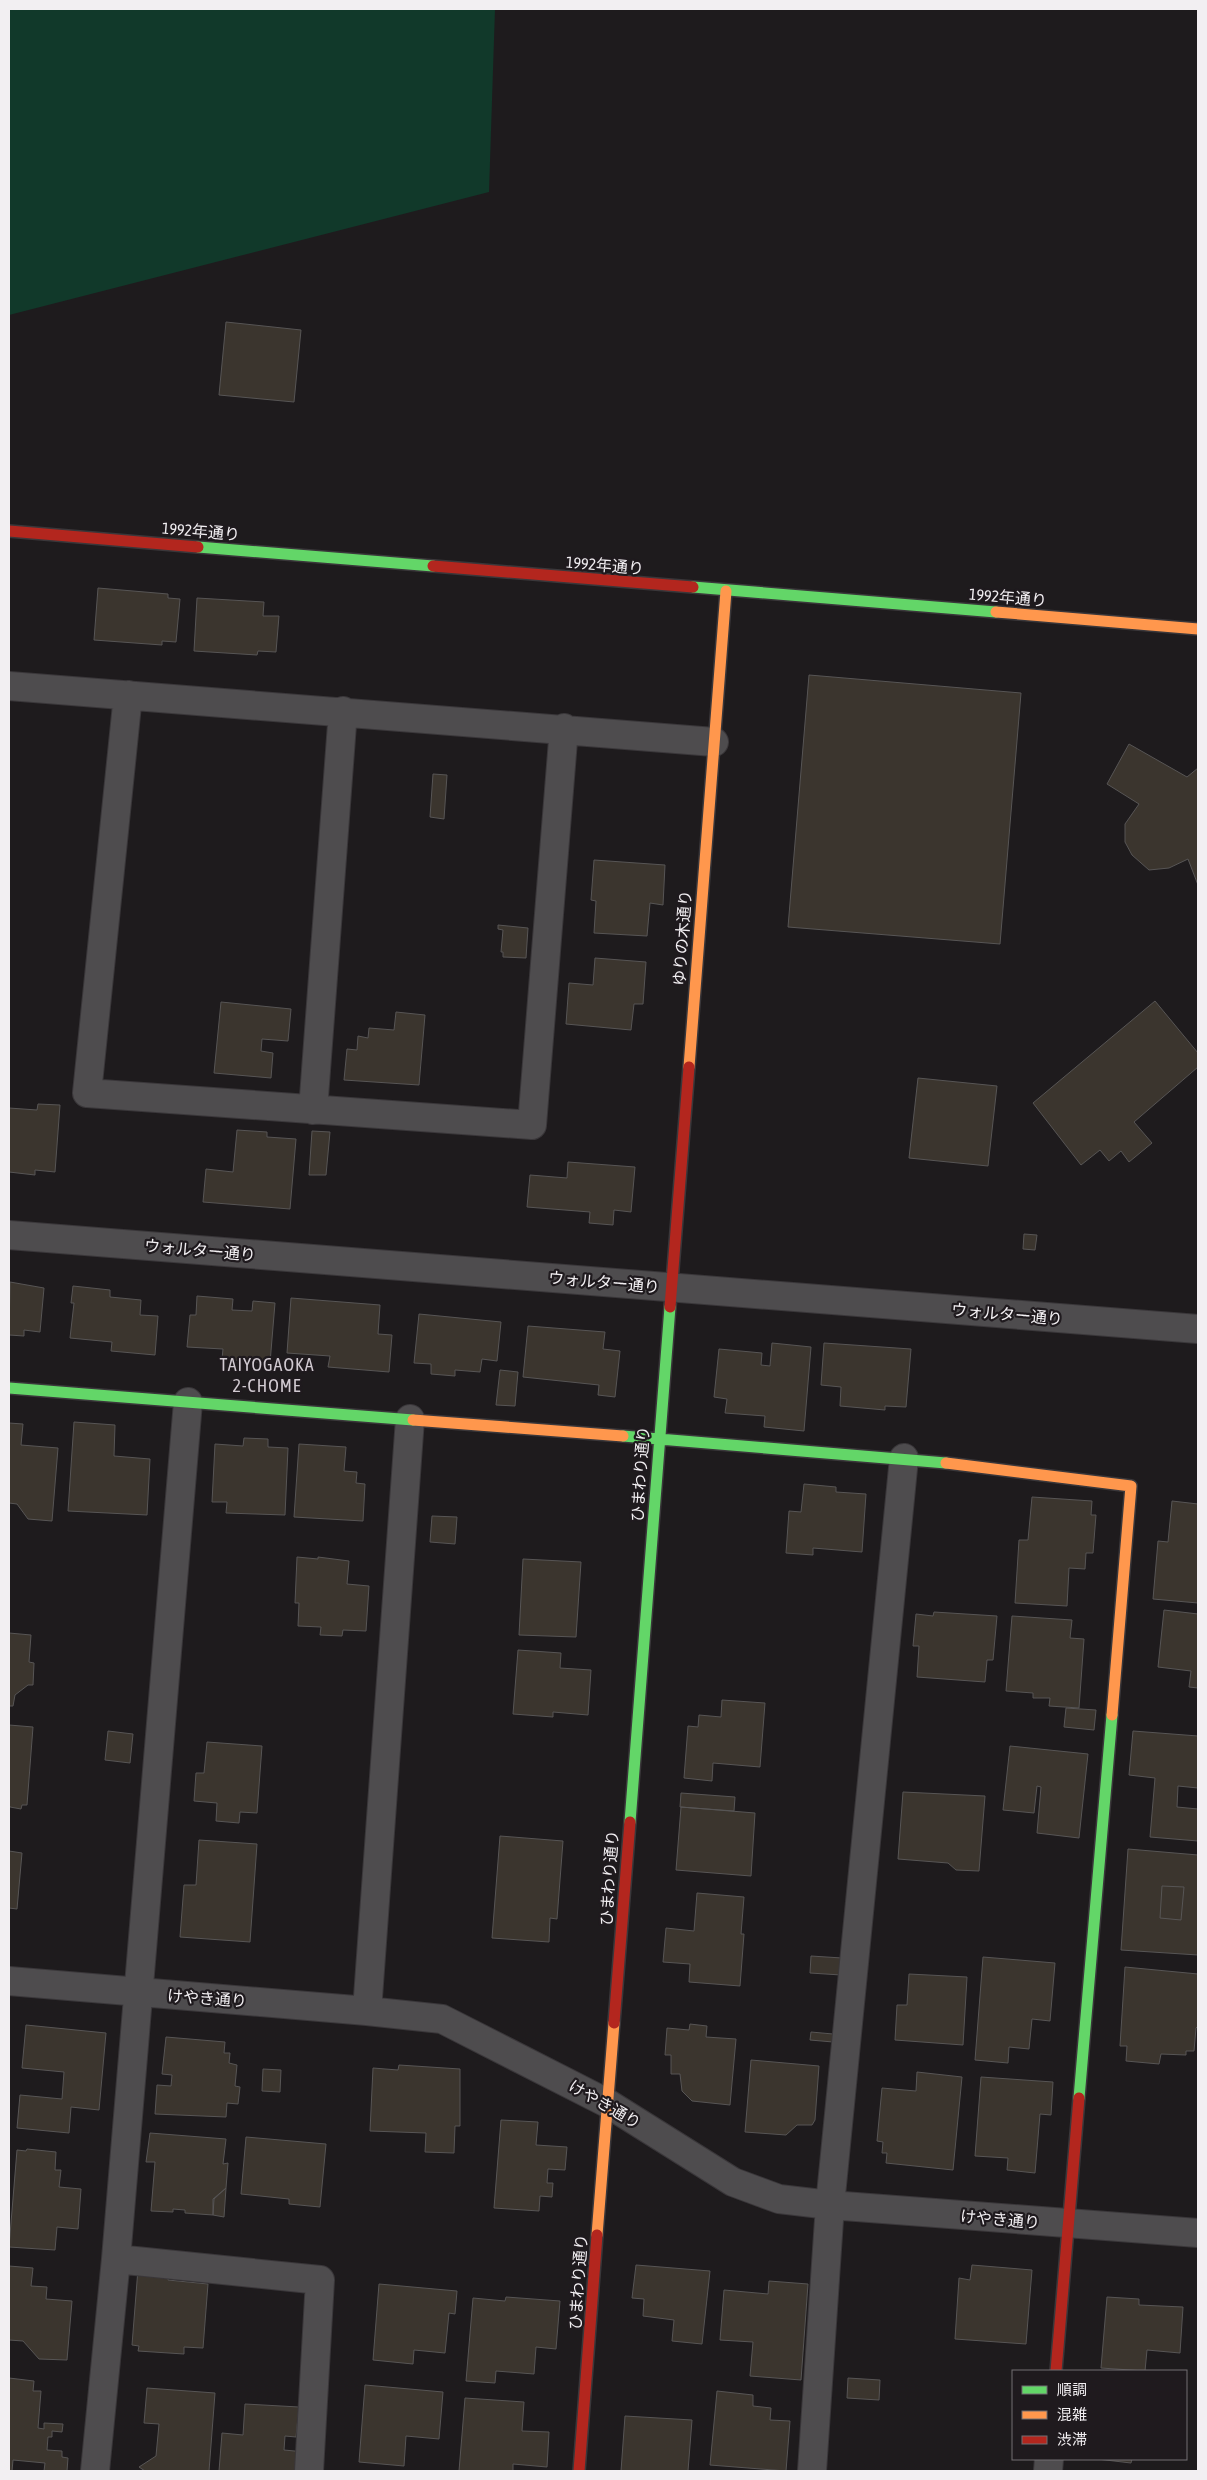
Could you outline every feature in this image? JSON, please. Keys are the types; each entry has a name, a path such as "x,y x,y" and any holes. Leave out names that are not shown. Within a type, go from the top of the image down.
{"street":[{"name":"1992年通り","path":"9,531 1198,629"},
{"name":"ゆりの木通り","path":"671,1287 726,591"},
{"path":"9,686 564,728 714,742"},
{"path":"128,696 87,1093 313,1110 532,1125 564,728"},
{"path":"313,1110 343,711"},
{"name":"ウォルター通り","path":"9,1235 1198,1329"},
{"name":"ひまわり通り","path":"580,2471 671,1287"},
{"path":"9,1388 904,1458 1131,1486 1056,2370"},
{"path":"95,2471 116,2259 188,1402"},
{"path":"367,2011 410,1419"},
{"path":"812,2471 830,2205 904,1458"},
{"name":"けやき通り","path":"9,1981 442,2019 607,2103 733,2182 779,2199 830,2205 1198,2234"},
{"path":"116,2259 320,2280 310,2471"}],"green space":[{"path":"9,9 495,9 489,192 9,315"}],"building":[{"path":"226,322 301,330 294,402 219,395"},
{"path":"98,588 168,594 168,598 180,599 176,642 162,641 162,645 94,640"},
{"path":"197,598 264,602 263,616 279,616 276,652 258,651 257,655 194,651"},
{"path":"809,675 1021,693 1000,944 788,927"},
{"path":"1129,744 1187,777 1198,768 1198,885 1188,859 1169,868 1149,870 1132,855 1125,842 1125,824 1139,804 1107,784"},
{"path":"433,774 447,775 444,819 430,817"},
{"path":"594,860 665,865 663,905 650,903 647,936 594,933 596,901 591,900"},
{"path":"498,925 528,928 526,958 503,957 503,952 501,952 503,930 498,929"},
{"path":"595,958 646,962 643,1004 634,1004 631,1030 566,1024 569,983 593,985"},
{"path":"1155,1001 1198,1053 1198,1067 1134,1122 1152,1143 1129,1162 1121,1151 1109,1161 1100,1150 1081,1165 1033,1103"},
{"path":"221,1002 291,1009 288,1041 262,1039 261,1051 273,1053 271,1078 214,1073"},
{"path":"396,1012 425,1015 419,1085 344,1080 347,1049 357,1050 358,1036 368,1038 369,1028 394,1030"},
{"path":"918,1078 997,1086 988,1166 909,1158"},
{"path":"38,1104 60,1105 55,1172 35,1170 35,1175 9,1172 9,1108 37,1110"},
{"path":"237,1130 267,1132 267,1137 296,1139 290,1209 203,1202 206,1169 233,1172"},
{"path":"312,1131 330,1132 326,1175 309,1175"},
{"path":"568,1162 635,1167 631,1212 614,1210 613,1225 589,1223 590,1212 527,1207 530,1175 567,1178"},
{"path":"1024,1234 1037,1235 1035,1250 1023,1249"},
{"path":"10,1282 44,1288 40,1332 24,1330 24,1336 9,1335"},
{"path":"73,1286 110,1290 110,1297 141,1300 140,1315 158,1316 155,1355 111,1351 112,1342 70,1338 74,1303 71,1303"},
{"path":"197,1296 233,1299 232,1310 252,1311 253,1301 275,1303 270,1363 222,1359 223,1349 187,1347 190,1315 196,1315"},
{"path":"291,1298 380,1305 378,1334 392,1335 389,1372 328,1367 330,1356 287,1353"},
{"path":"419,1314 501,1322 497,1361 482,1359 480,1372 455,1370 455,1376 431,1374 431,1364 414,1363"},
{"path":"528,1326 605,1332 603,1349 620,1351 615,1397 598,1395 599,1385 523,1377"},
{"path":"772,1343 811,1347 804,1431 764,1427 765,1416 725,1413 727,1399 714,1397 719,1349 762,1353 761,1365 770,1366"},
{"path":"824,1343 911,1349 906,1407 885,1406 885,1410 840,1406 841,1387 821,1385"},
{"path":"500,1370 518,1372 515,1406 496,1405"},
{"path":"74,1422 115,1425 114,1456 150,1459 147,1515 68,1511"},
{"path":"9,1423 23,1424 21,1445 58,1448 52,1521 28,1519 17,1504 9,1503"},
{"path":"244,1438 268,1439 268,1447 288,1448 285,1515 226,1513 227,1502 212,1502 215,1444 243,1446"},
{"path":"299,1444 346,1447 344,1471 357,1472 356,1483 365,1484 363,1521 294,1517"},
{"path":"804,1484 836,1487 836,1492 866,1494 862,1552 813,1548 813,1555 786,1553 789,1511 801,1512"},
{"path":"1032,1497 1092,1501 1091,1515 1096,1515 1093,1553 1086,1553 1085,1569 1069,1568 1067,1606 1015,1603 1019,1540 1028,1540"},
{"path":"1172,1501 1198,1504 1198,1603 1153,1599 1158,1541 1168,1542"},
{"path":"432,1516 457,1517 455,1544 430,1542"},
{"path":"297,1557 318,1559 318,1557 349,1561 347,1584 369,1586 366,1631 343,1630 342,1636 320,1635 321,1627 298,1626 299,1603 295,1603"},
{"path":"523,1559 581,1562 576,1637 519,1635"},
{"path":"1164,1610 1198,1614 1198,1688 1189,1687 1191,1671 1158,1667"},
{"path":"934,1612 997,1616 993,1660 987,1660 985,1682 917,1677 919,1646 913,1646 916,1614 933,1616"},
{"path":"1012,1616 1072,1620 1070,1638 1084,1639 1079,1708 1049,1706 1050,1698 1033,1698 1033,1693 1006,1691"},
{"path":"9,1633 31,1635 29,1662 34,1663 33,1685 28,1685 15,1695 13,1706 9,1706"},
{"path":"518,1650 561,1653 560,1668 591,1670 588,1715 553,1712 553,1717 513,1714"},
{"path":"722,1700 765,1703 760,1767 713,1763 712,1781 684,1778 688,1726 698,1727 699,1715 721,1717"},
{"path":"1066,1708 1096,1710 1094,1730 1064,1727"},
{"path":"9,1725 33,1727 27,1805 22,1805 21,1809 10,1807 9,1804"},
{"path":"108,1731 133,1734 130,1763 105,1760"},
{"path":"1133,1731 1198,1736 1198,1788 1178,1786 1177,1807 1198,1809 1198,1841 1150,1837 1155,1778 1129,1775"},
{"path":"207,1742 262,1746 257,1813 240,1812 239,1823 216,1821 217,1803 194,1801 196,1773 204,1773"},
{"path":"1010,1746 1088,1754 1079,1838 1037,1833 1041,1787 1037,1786 1034,1813 1003,1810"},
{"path":"903,1792 985,1796 979,1871 956,1870 948,1863 898,1859"},
{"path":"681,1793 735,1797 734,1811 680,1807"},
{"path":"681,1807 755,1813 751,1876 676,1870"},
{"path":"500,1836 563,1841 557,1919 550,1918 549,1942 492,1938"},
{"path":"199,1840 257,1844 250,1942 180,1937 184,1885 196,1885"},
{"path":"1128,1849 1198,1855 1198,1955 1121,1950"},
{"path":"9,1851 22,1853 17,1909 9,1908"},
{"path":"1162,1886 1184,1887 1181,1920 1160,1918"},
{"path":"697,1893 744,1897 741,1934 744,1934 740,1986 689,1982 690,1964 663,1962 666,1928 694,1931"},
{"path":"811,1956 842,1958 841,1975 810,1973"},
{"path":"983,1957 1055,1963 1050,2021 1032,2019 1029,2049 1009,2047 1008,2063 975,2060"},
{"path":"1125,1967 1198,1974 1198,2026 1196,2028 1194,2051 1186,2051 1186,2055 1161,2054 1159,2064 1126,2061 1127,2046 1120,2046"},
{"path":"909,1974 967,1977 963,2045 895,2040 897,2005 907,2005"},
{"path":"690,2024 707,2026 706,2037 736,2039 730,2105 692,2101 682,2091 680,2074 671,2074 671,2055 665,2055 667,2028 689,2030"},
{"path":"26,2025 106,2033 99,2110 71,2107 69,2133 17,2128 20,2095 62,2099 64,2072 22,2068"},
{"path":"811,2032 833,2034 833,2042 810,2040"},
{"path":"166,2037 225,2042 224,2053 230,2053 229,2063 237,2065 235,2086 240,2087 238,2104 227,2103 226,2117 155,2114 157,2085 171,2086 172,2075 162,2074"},
{"path":"751,2060 819,2066 815,2120 812,2125 797,2125 786,2135 745,2132"},
{"path":"399,2065 460,2069 460,2126 455,2126 454,2153 425,2152 426,2133 370,2131 373,2068 398,2070"},
{"path":"263,2069 281,2070 280,2092 262,2091"},
{"path":"917,2072 962,2077 953,2170 886,2163 887,2153 882,2153 883,2142 877,2141 882,2088 916,2091"},
{"path":"981,2077 1053,2082 1051,2115 1040,2114 1035,2173 1007,2170 1008,2158 975,2156"},
{"path":"501,2120 538,2122 536,2145 567,2147 565,2170 548,2169 547,2183 553,2183 552,2197 540,2196 539,2211 494,2208"},
{"path":"150,2133 226,2139 223,2164 228,2163 226,2188 213,2199 213,2215 185,2213 185,2210 173,2209 173,2212 151,2211 155,2162 146,2162"},
{"path":"246,2137 326,2144 320,2207 289,2204 289,2199 241,2194"},
{"path":"27,2149 56,2152 55,2170 61,2170 59,2187 81,2189 78,2229 57,2227 55,2250 9,2247 17,2150 26,2151"},
{"path":"226,2188 224,2217 213,2215 214,2199"},
{"path":"636,2265 710,2271 702,2344 672,2341 674,2320 643,2316 644,2299 632,2298"},
{"path":"972,2265 1032,2270 1026,2344 955,2339 959,2278 970,2280"},
{"path":"9,2266 33,2268 31,2286 47,2287 46,2299 72,2301 67,2360 39,2359 23,2341 9,2340"},
{"path":"138,2269 169,2272 168,2280 208,2284 203,2348 184,2347 184,2354 138,2351 139,2346 132,2345"},
{"path":"769,2281 808,2284 801,2380 750,2376 753,2342 720,2340 724,2290 768,2294"},
{"path":"379,2284 457,2291 455,2314 449,2313 445,2353 414,2350 413,2364 373,2360"},
{"path":"506,2297 560,2301 556,2349 536,2347 534,2374 496,2371 495,2383 466,2381 473,2298 505,2301"},
{"path":"1107,2297 1139,2299 1139,2305 1183,2307 1180,2353 1147,2350 1145,2370 1101,2368"},
{"path":"9,2378 34,2381 33,2391 41,2391 38,2428 44,2429 44,2423 63,2424 62,2432 52,2431 52,2437 48,2437 47,2450 62,2451 62,2457 68,2458 67,2471 44,2471 45,2463 13,2460 12,2471 9,2470"},
{"path":"848,2378 880,2380 879,2400 847,2398"},
{"path":"365,2385 443,2392 439,2439 406,2436 404,2466 359,2462"},
{"path":"147,2388 215,2393 209,2471 145,2471 139,2467 156,2456 159,2424 144,2423"},
{"path":"717,2391 753,2395 753,2406 771,2408 770,2420 790,2421 786,2471 710,2465"},
{"path":"465,2398 524,2402 522,2431 549,2432 547,2467 513,2464 513,2471 459,2471"},
{"path":"245,2404 299,2407 296,2437 285,2436 284,2450 305,2452 303,2471 219,2471 222,2433 243,2435"},
{"path":"625,2416 692,2420 688,2471 621,2471"},
{"path":"1106,2460 1132,2460 1131,2463"}],"traffic: fast":[{"path":"198,547 433,566"},
{"path":"693,587 996,612"},
{"path":"630,1822 670,1307"},
{"path":"9,1388 413,1420"},
{"path":"623,1436 946,1463"},
{"path":"1079,2098 1112,1715"}],"traffic: slow":[{"path":"689,1067 726,591"},
{"path":"996,612 1198,629"},
{"path":"413,1420 623,1436"},
{"path":"946,1463 1131,1486 1112,1715"},
{"path":"597,2235 614,2023"}],"traffic: jam":[{"path":"9,531 198,547"},
{"path":"433,566 693,587"},
{"path":"670,1307 689,1067"},
{"path":"614,2023 630,1822"},
{"path":"1056,2370 1079,2098"},
{"path":"579,2471 597,2235"}],"district":[{"name":"TAIYOGAOKA 2-CHOME","path":"267,1374"}]}
